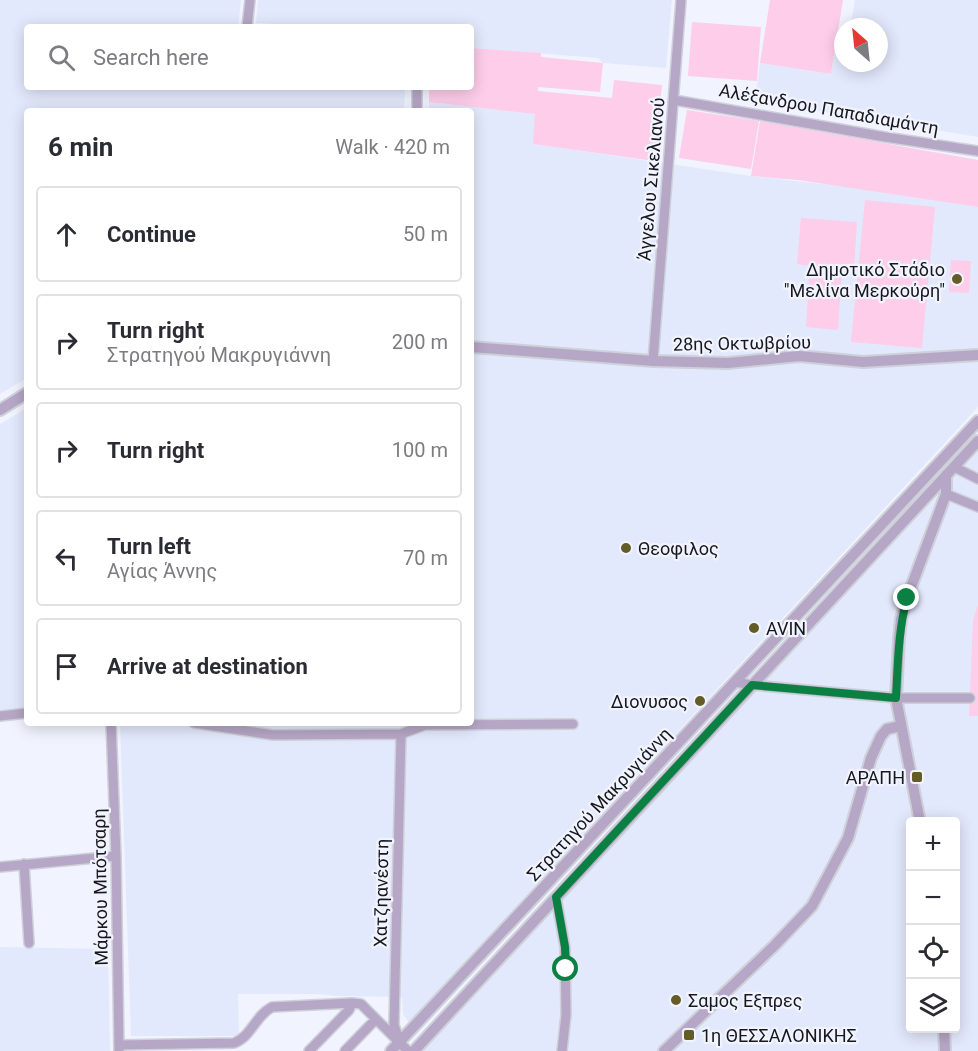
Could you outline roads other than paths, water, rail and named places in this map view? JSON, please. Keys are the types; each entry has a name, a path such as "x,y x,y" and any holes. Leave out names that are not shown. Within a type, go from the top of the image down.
{"street":[{"path":"247,24 250,0"},
{"name":"Άγγελου Σικελιανού","path":"653,361 681,0"},
{"path":"417,90 417,108"},
{"name":"Αλέξανδρου Παπαδιαμάντη","path":"674,100 978,151"},
{"name":"28ης Οκτωβρίου","path":"474,347 653,361 728,363 799,356 862,362 978,356"},
{"path":"0,410 24,395"},
{"name":"Στρατηγού Μακρυγιάννη","path":"391,1051 398,1047 978,421"},
{"name":"Στρατηγού Μακρυγιάννη","path":"414,1051 978,441"},
{"path":"936,466 978,479"},
{"path":"919,817 896,698 901,619 946,494 950,471"},
{"path":"946,494 978,507"},
{"path":"735,682 896,698 970,698"},
{"path":"0,716 24,713"},
{"path":"474,724 573,724"},
{"name":"Μάρκου Μπότσαρη","path":"111,726 119,1048"},
{"path":"212,726 268,735 401,734 420,726"},
{"path":"664,1051 774,946 812,906 848,838 871,758 881,736 887,729 901,726"},
{"name":"Χατζηανέστη","path":"398,1047 394,1025 401,734"},
{"path":"0,867 116,856"},
{"path":"24,864 29,943"},
{"path":"556,897 565,947 566,1015 562,1051"},
{"path":"119,1048 234,1042 242,1040 261,1014 272,1006 352,1003 361,1004 398,1047 408,1051"},
{"path":"309,1051 349,1010 352,1003"},
{"path":"345,1051 376,1019"},
{"path":"944,1033 945,1051"}],"place":[{"name":"Δημοτικό Στάδιο \"Μελίνα Μερκούρη\"","path":"957,279"},
{"name":"Θεοφιλος","path":"626,548"},
{"name":"AVIN","path":"754,628"},
{"name":"Διονυσος","path":"700,701"},
{"name":"ΑΡΑΠΗ","path":"917,777"},
{"name":"Σαμος Εξπρες","path":"676,1000"},
{"name":"1η ΘΕΣΣΑΛΟΝΙΚΗΣ","path":"689,1035"}]}
